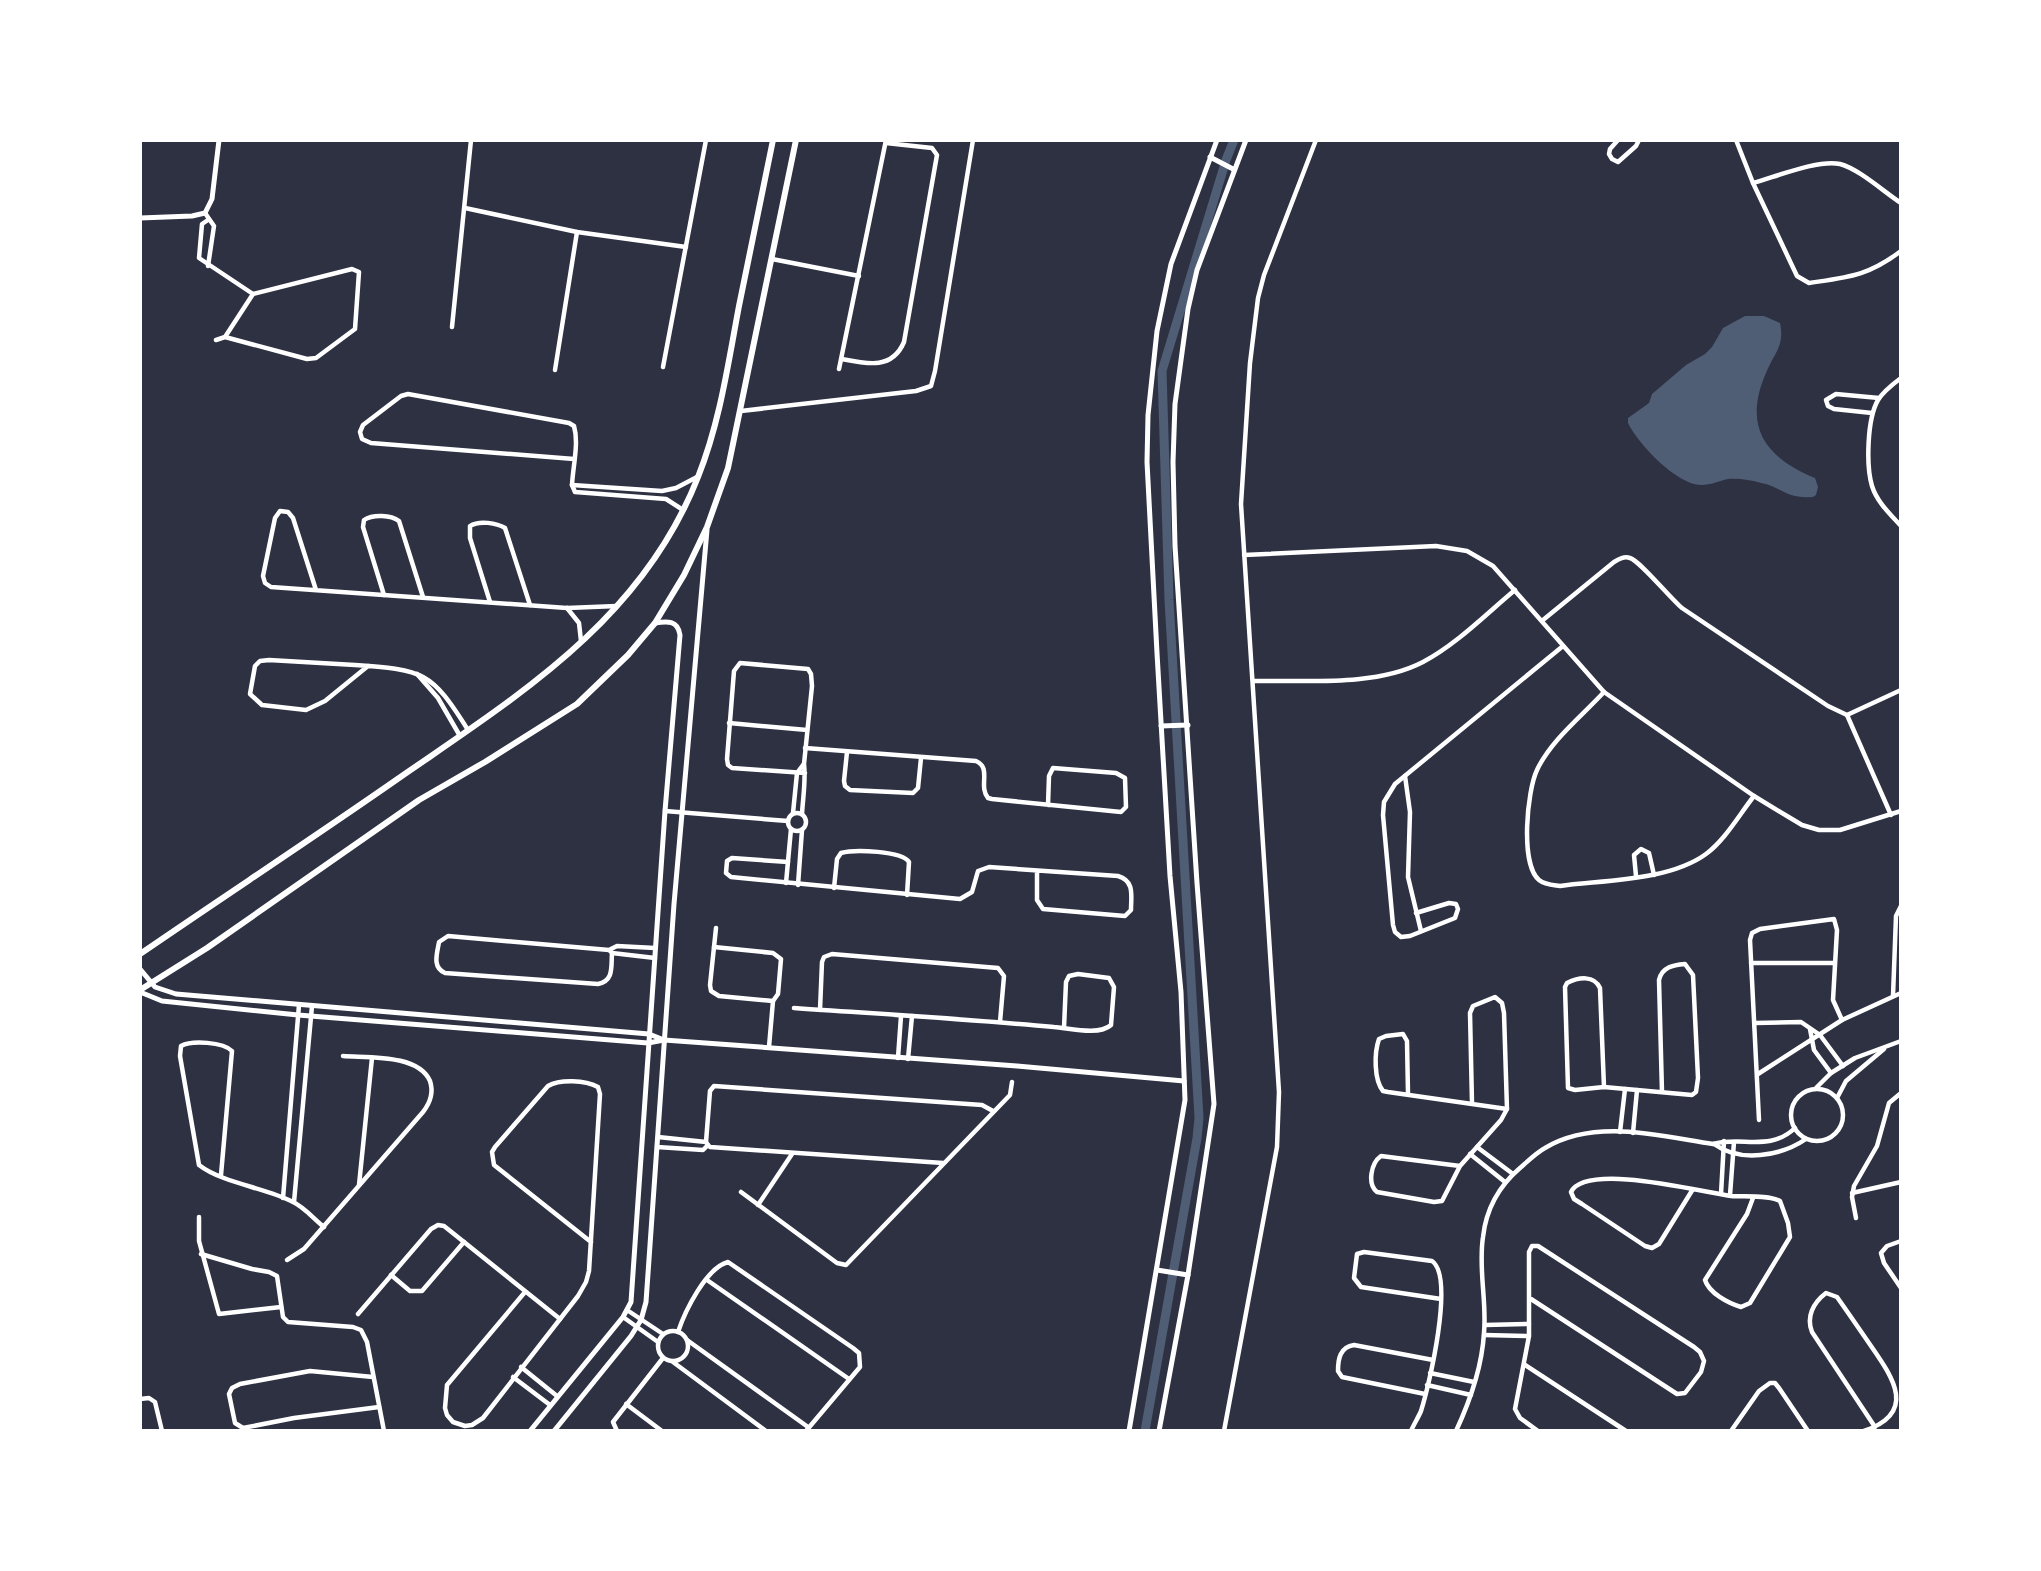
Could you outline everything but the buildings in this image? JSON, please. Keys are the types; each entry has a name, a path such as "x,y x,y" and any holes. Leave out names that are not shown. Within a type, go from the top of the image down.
{"main road":[{"path":"140,954 517,696 581,644 618,606 654,559 683,510 699,476 716,426 773,140"},
{"path":"140,991 419,800 577,704 628,655 654,623 684,575 707,527 728,468 796,140"}],"street":[{"path":"208,266 214,226 205,213 212,199 219,140"},
{"path":"452,327 471,140"},
{"path":"663,367 706,140"},
{"path":"741,411 916,391 931,386 973,140"},
{"path":"1129,1431 1184,1116 1181,992 1161,726 1147,462 1151,378 1171,264 1213,158 1217,140"},
{"path":"1159,1431 1214,1104 1185,725 1174,520 1175,404 1193,288 1231,168 1246,140"},
{"path":"1224,1431 1277,1147 1279,1123 1241,503 1250,363 1258,298 1264,275 1317,140"},
{"path":"1618,140 1610,149 1609,155 1618,162 1639,140"},
{"path":"1736,140 1797,276 1803,281 1809,283 1862,274 1884,264 1901,251"},
{"path":"839,369 886,141 932,148 937,155 904,342 894,357 886,361 866,364 842,359"},
{"path":"1213,158 1231,168"},
{"path":"1753,183 1810,167 1836,163 1854,170 1901,203"},
{"path":"466,208 577,232 686,247"},
{"path":"140,218 205,213"},
{"path":"208,220 202,225 199,255 201,260 253,295"},
{"path":"555,370 577,232"},
{"path":"772,259 859,276"},
{"path":"216,340 225,337 307,359 316,358 355,329 360,277 356,270 352,269 253,295 225,337"},
{"path":"1901,378 1879,398 1872,413 1870,471 1878,500 1901,526"},
{"path":"574,459 370,443 362,439 360,432 363,425 401,396 412,394 569,423 574,426 575,431 574,459 572,485 575,492 666,499 683,510"},
{"path":"1872,413 1834,409 1826,400 1836,394 1879,398"},
{"path":"572,485 668,490 699,476"},
{"path":"599,495 600,486"},
{"path":"624,489 624,496"},
{"path":"316,590 291,514 282,510 277,512 263,576 265,583 271,587 567,608 618,606"},
{"path":"384,595 364,531 364,520 370,516 397,519 401,525 423,597"},
{"path":"489,602 470,538 470,526 476,522 498,524 505,528 530,605"},
{"path":"554,1431 638,1327 646,1303 664,1040 707,527"},
{"path":"1244,555 1452,547 1483,559 1516,589 1604,692 1754,796 1802,825 1819,830 1854,827 1901,811"},
{"path":"1543,620 1614,562 1628,557 1634,560 1682,608 1828,706 1847,715 1891,816"},
{"path":"1254,681 1364,678 1406,669 1437,654 1516,589"},
{"path":"567,608 579,623 581,644"},
{"path":"530,1431 623,1317 632,1294 654,957 680,635 673,623 654,623"},
{"path":"1416,913 1449,902 1456,904 1458,909 1455,918 1405,937 1398,935 1391,916 1384,832 1384,802 1388,792 1563,646"},
{"path":"368,666 326,701 306,710 262,705 250,694 255,666 270,660 368,666 416,673 438,687 468,730"},
{"path":"798,885 802,830 807,822 802,814 812,680 808,669 743,663 737,665 734,671 729,723 727,759 730,767 805,773"},
{"path":"416,673 438,698 460,736"},
{"path":"1847,715 1901,690"},
{"path":"1604,692 1556,743 1537,770 1530,803 1529,862 1533,873 1546,884 1560,886 1654,875 1681,867 1706,854 1716,845 1754,796"},
{"path":"729,723 807,730"},
{"path":"1161,726 1185,725"},
{"path":"805,748 979,762 985,769 983,789 988,798 1048,805 1121,812 1126,807 1125,778 1116,773 1053,768 1049,776 1048,805"},
{"path":"846,752 844,782 850,790 913,793 918,788 921,758"},
{"path":"788,821 793,814 797,774 804,764"},
{"path":"1405,776 1410,830 1407,865 1422,931"},
{"path":"665,811 788,821"},
{"path":"793,814 802,814"},
{"path":"786,883 791,829 788,821"},
{"path":"791,829 802,830"},
{"path":"1636,876 1634,855 1642,849 1649,853 1654,875"},
{"path":"834,888 837,859 841,853 853,851 902,855 909,862 907,895"},
{"path":"788,862 729,859 726,873 731,877 798,885 963,898 972,892 975,876 983,868 1037,871 1125,878 1130,884 1131,910 1125,916 1113,917 1043,909 1037,900 1037,871"},
{"path":"1893,996 1896,916 1901,906"},
{"path":"1759,1120 1750,940 1754,931 1831,919 1836,921 1833,1000 1842,1020"},
{"path":"716,928 710,985 714,994 773,1001"},
{"path":"654,957 611,952 448,936 439,942 436,964 439,970 445,973 598,984 607,981 611,976 611,952 617,946 655,948"},
{"path":"714,947 773,953 779,956 781,961 778,994 773,1001 769,1047"},
{"path":"820,1010 822,962 824,957 831,954 998,968 1004,976 1000,1022"},
{"path":"1751,963 1834,963"},
{"path":"1604,1087 1600,988 1597,982 1591,979 1567,983 1567,1088 1575,1090 1604,1087 1692,1095 1698,1086 1693,975 1685,964 1664,969 1660,973 1662,1092"},
{"path":"140,969 150,983 163,991 176,994 649,1034 664,1040"},
{"path":"794,1008 1064,1028 1103,1030 1111,1025 1113,981 1102,975 1072,974 1067,978 1064,1028"},
{"path":"140,991 162,1001 298,1015 648,1043 664,1040 769,1047 1184,1081"},
{"path":"1757,1075 1842,1020 1901,993"},
{"path":"1460,1166 1381,1156 1376,1160 1370,1182 1377,1192 1442,1201 1460,1166 1501,1121 1507,1109 1504,1013 1499,999 1492,997 1473,1006 1469,1017 1472,1103"},
{"path":"283,1198 299,1005"},
{"path":"295,1202 312,1006"},
{"path":"898,1058 901,1016"},
{"path":"908,1059 912,1016"},
{"path":"1755,1023 1796,1021 1806,1024 1820,1035 1843,1066"},
{"path":"1810,1028 1814,1050 1831,1073"},
{"path":"1408,1094 1407,1041 1403,1034 1386,1036 1378,1042 1378,1081 1384,1091 1507,1109"},
{"path":"1816,1088 1831,1073 1843,1066 1872,1050 1901,1041"},
{"path":"221,1175 232,1051 225,1045 188,1043 181,1046 180,1056 197,1161 203,1168 221,1175 283,1198 295,1202 324,1227"},
{"path":"1837,1098 1846,1081 1885,1048"},
{"path":"296,1055 308,1056"},
{"path":"287,1261 304,1249 423,1112 432,1092 428,1077 417,1065 406,1061 343,1056"},
{"path":"359,1186 372,1059"},
{"path":"525,1292 449,1381 444,1401 449,1418 459,1425 472,1425 483,1418 586,1282 591,1242 599,1091 598,1087 592,1084 559,1082 548,1086 495,1147 492,1159 494,1165 591,1242"},
{"path":"741,1192 837,1263 846,1265 1010,1095 1012,1082"},
{"path":"657,1147 703,1150 707,1144 710,1091 712,1087 718,1086 982,1105 993,1111"},
{"path":"1713,1144 1724,1151 1765,1155 1796,1146 1806,1139 1824,1140 1838,1130 1843,1114 1837,1098 1828,1091 1816,1088 1805,1091 1793,1104 1791,1115 1795,1128 1806,1139"},
{"path":"1620,1132 1625,1089"},
{"path":"1633,1133 1637,1090"},
{"path":"1856,1218 1852,1193 1877,1146 1889,1102 1901,1093"},
{"path":"1456,1431 1471,1395 1484,1335 1482,1238 1492,1204 1513,1174 1546,1147 1590,1132 1633,1133 1713,1144 1724,1141 1750,1143 1778,1140 1795,1128"},
{"path":"658,1137 707,1144 710,1147 944,1164"},
{"path":"1721,1194 1724,1141"},
{"path":"1730,1195 1734,1142"},
{"path":"1477,1147 1513,1174"},
{"path":"758,1205 793,1153"},
{"path":"1470,1154 1505,1182"},
{"path":"1693,1189 1659,1244 1652,1248 1574,1199 1571,1192 1580,1183 1618,1178 1780,1201 1790,1232 1788,1242 1750,1303 1741,1307 1708,1287 1705,1280 1747,1214 1753,1198"},
{"path":"1852,1193 1901,1182"},
{"path":"199,1217 201,1254 219,1314 281,1307"},
{"path":"358,1314 434,1226 444,1226 560,1319"},
{"path":"1901,1241 1886,1246 1881,1253 1884,1263 1901,1288"},
{"path":"391,1275 410,1291 422,1291 464,1242"},
{"path":"1531,1298 1671,1391 1685,1393 1704,1366 1703,1357 1694,1347 1538,1246 1530,1248 1529,1336 1515,1409 1520,1418 1538,1431"},
{"path":"1411,1431 1420,1412 1437,1342 1441,1300 1438,1266 1432,1261 1364,1252 1357,1254 1354,1278 1361,1287 1441,1300"},
{"path":"201,1254 274,1273 279,1280 283,1317 288,1322 353,1327 361,1330 366,1342 384,1431"},
{"path":"678,1332 692,1298 720,1265 731,1263 859,1353 861,1362 807,1429 678,1332 663,1334 658,1342 658,1350 663,1358 673,1362 766,1431"},
{"path":"1157,1270 1185,1275"},
{"path":"707,1280 849,1379"},
{"path":"1864,1431 1875,1427 1888,1419 1895,1406 1898,1391 1886,1367 1838,1297 1826,1293 1821,1295 1809,1316 1812,1332 1875,1427"},
{"path":"627,1310 663,1334"},
{"path":"623,1317 658,1342"},
{"path":"1484,1325 1529,1324"},
{"path":"1484,1335 1529,1336"},
{"path":"673,1362 684,1356 688,1348 687,1340"},
{"path":"1425,1394 1342,1377 1338,1371 1341,1352 1354,1345 1433,1360"},
{"path":"617,1431 613,1422 663,1358"},
{"path":"1525,1366 1626,1431"},
{"path":"521,1367 557,1396"},
{"path":"373,1377 302,1372 240,1384 232,1388 229,1394 235,1423 243,1428 294,1418 379,1407"},
{"path":"1430,1373 1474,1382"},
{"path":"513,1377 550,1405"},
{"path":"1731,1431 1759,1391 1770,1383 1775,1383 1808,1431"},
{"path":"1427,1385 1471,1395"},
{"path":"140,1399 149,1398 157,1405 162,1431"},
{"path":"626,1404 662,1431"}],"water":[{"path":"1745,316 1764,316 1780,323 1780,344 1759,392 1758,424 1771,450 1797,470 1815,478 1818,487 1813,497 1790,495 1768,485 1744,480 1728,479 1705,485 1691,483 1659,462 1640,442 1628,423 1628,418 1649,403 1652,394 1712,347 1723,328"}],"waterway":[{"path":"1145,1431 1199,1118 1169,600 1162,371 1234,140"}]}
